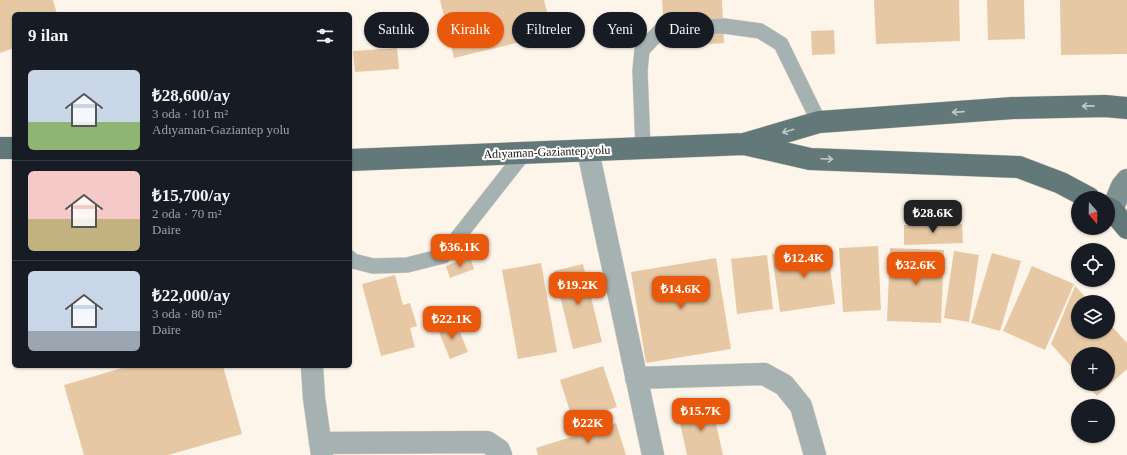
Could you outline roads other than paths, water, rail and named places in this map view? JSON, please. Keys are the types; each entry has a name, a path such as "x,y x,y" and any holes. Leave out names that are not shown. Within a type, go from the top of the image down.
{"main road":[{"path":"744,144 818,122 1013,108 1105,106 1127,108"},
{"path":"744,144 810,159 1019,167 1061,183 1076,191"},
{"name":"Adıyaman-Gaziantep yolu","path":"352,160 744,144"},
{"path":"0,148 12,148"},
{"path":"1115,199 1127,180"},
{"path":"1115,215 1127,228"}],"street":[{"path":"588,151 653,455"},
{"path":"312,368 314,398 321,449 487,442 499,450 501,455"},
{"path":"636,378 764,374 784,385 801,406 815,455"}],"lane":[{"path":"643,148 640,72 642,50 662,29 724,26 760,31 781,44 818,122"},
{"path":"352,260 373,266 408,265 443,256 524,154"}]}
